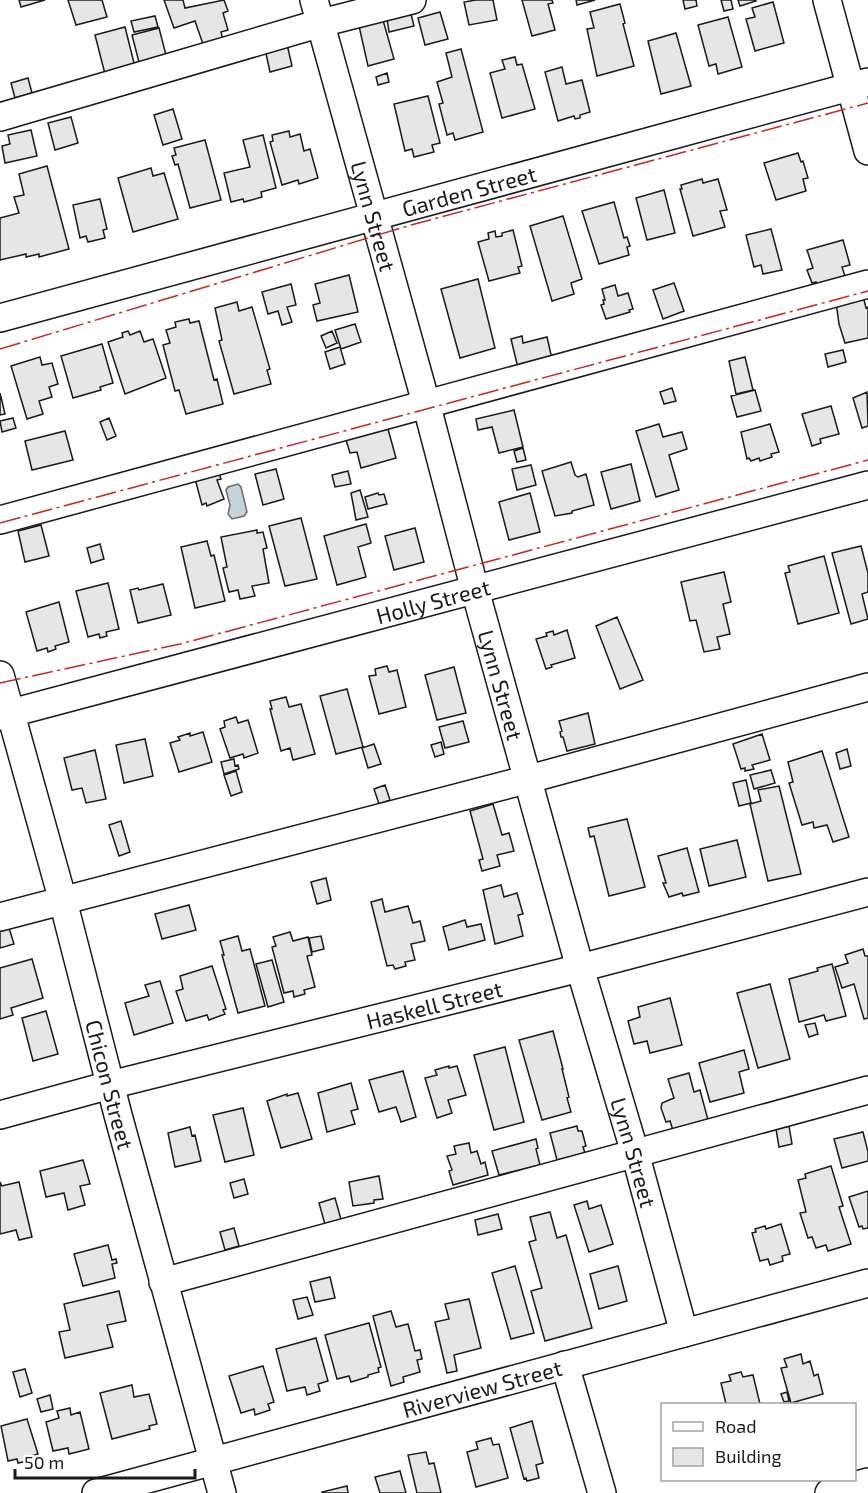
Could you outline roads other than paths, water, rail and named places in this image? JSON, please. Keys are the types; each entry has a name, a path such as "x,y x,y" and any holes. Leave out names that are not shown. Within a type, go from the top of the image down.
{"street":[{"path":"0,117 317,12 412,0"},
{"path":"827,0 859,84 868,151"},
{"name":"Lynn Street","path":"317,12 580,968 636,1153 684,1333"},
{"name":"Garden Street","path":"0,318 859,84"},
{"path":"0,520 868,284"},
{"name":"Holly Street","path":"5,715 868,485"},
{"name":"Chicon Street","path":"0,675 5,715 63,901 110,1085 222,1493"},
{"path":"0,917 529,779 868,687"},
{"name":"Haskell Street","path":"0,1115 110,1085 580,968 868,892"},
{"path":"163,1282 868,1090"},
{"name":"Riverview Street","path":"96,1493 868,1283"},
{"path":"565,1365 603,1493"},
{"path":"829,1493 868,1482"}]}
